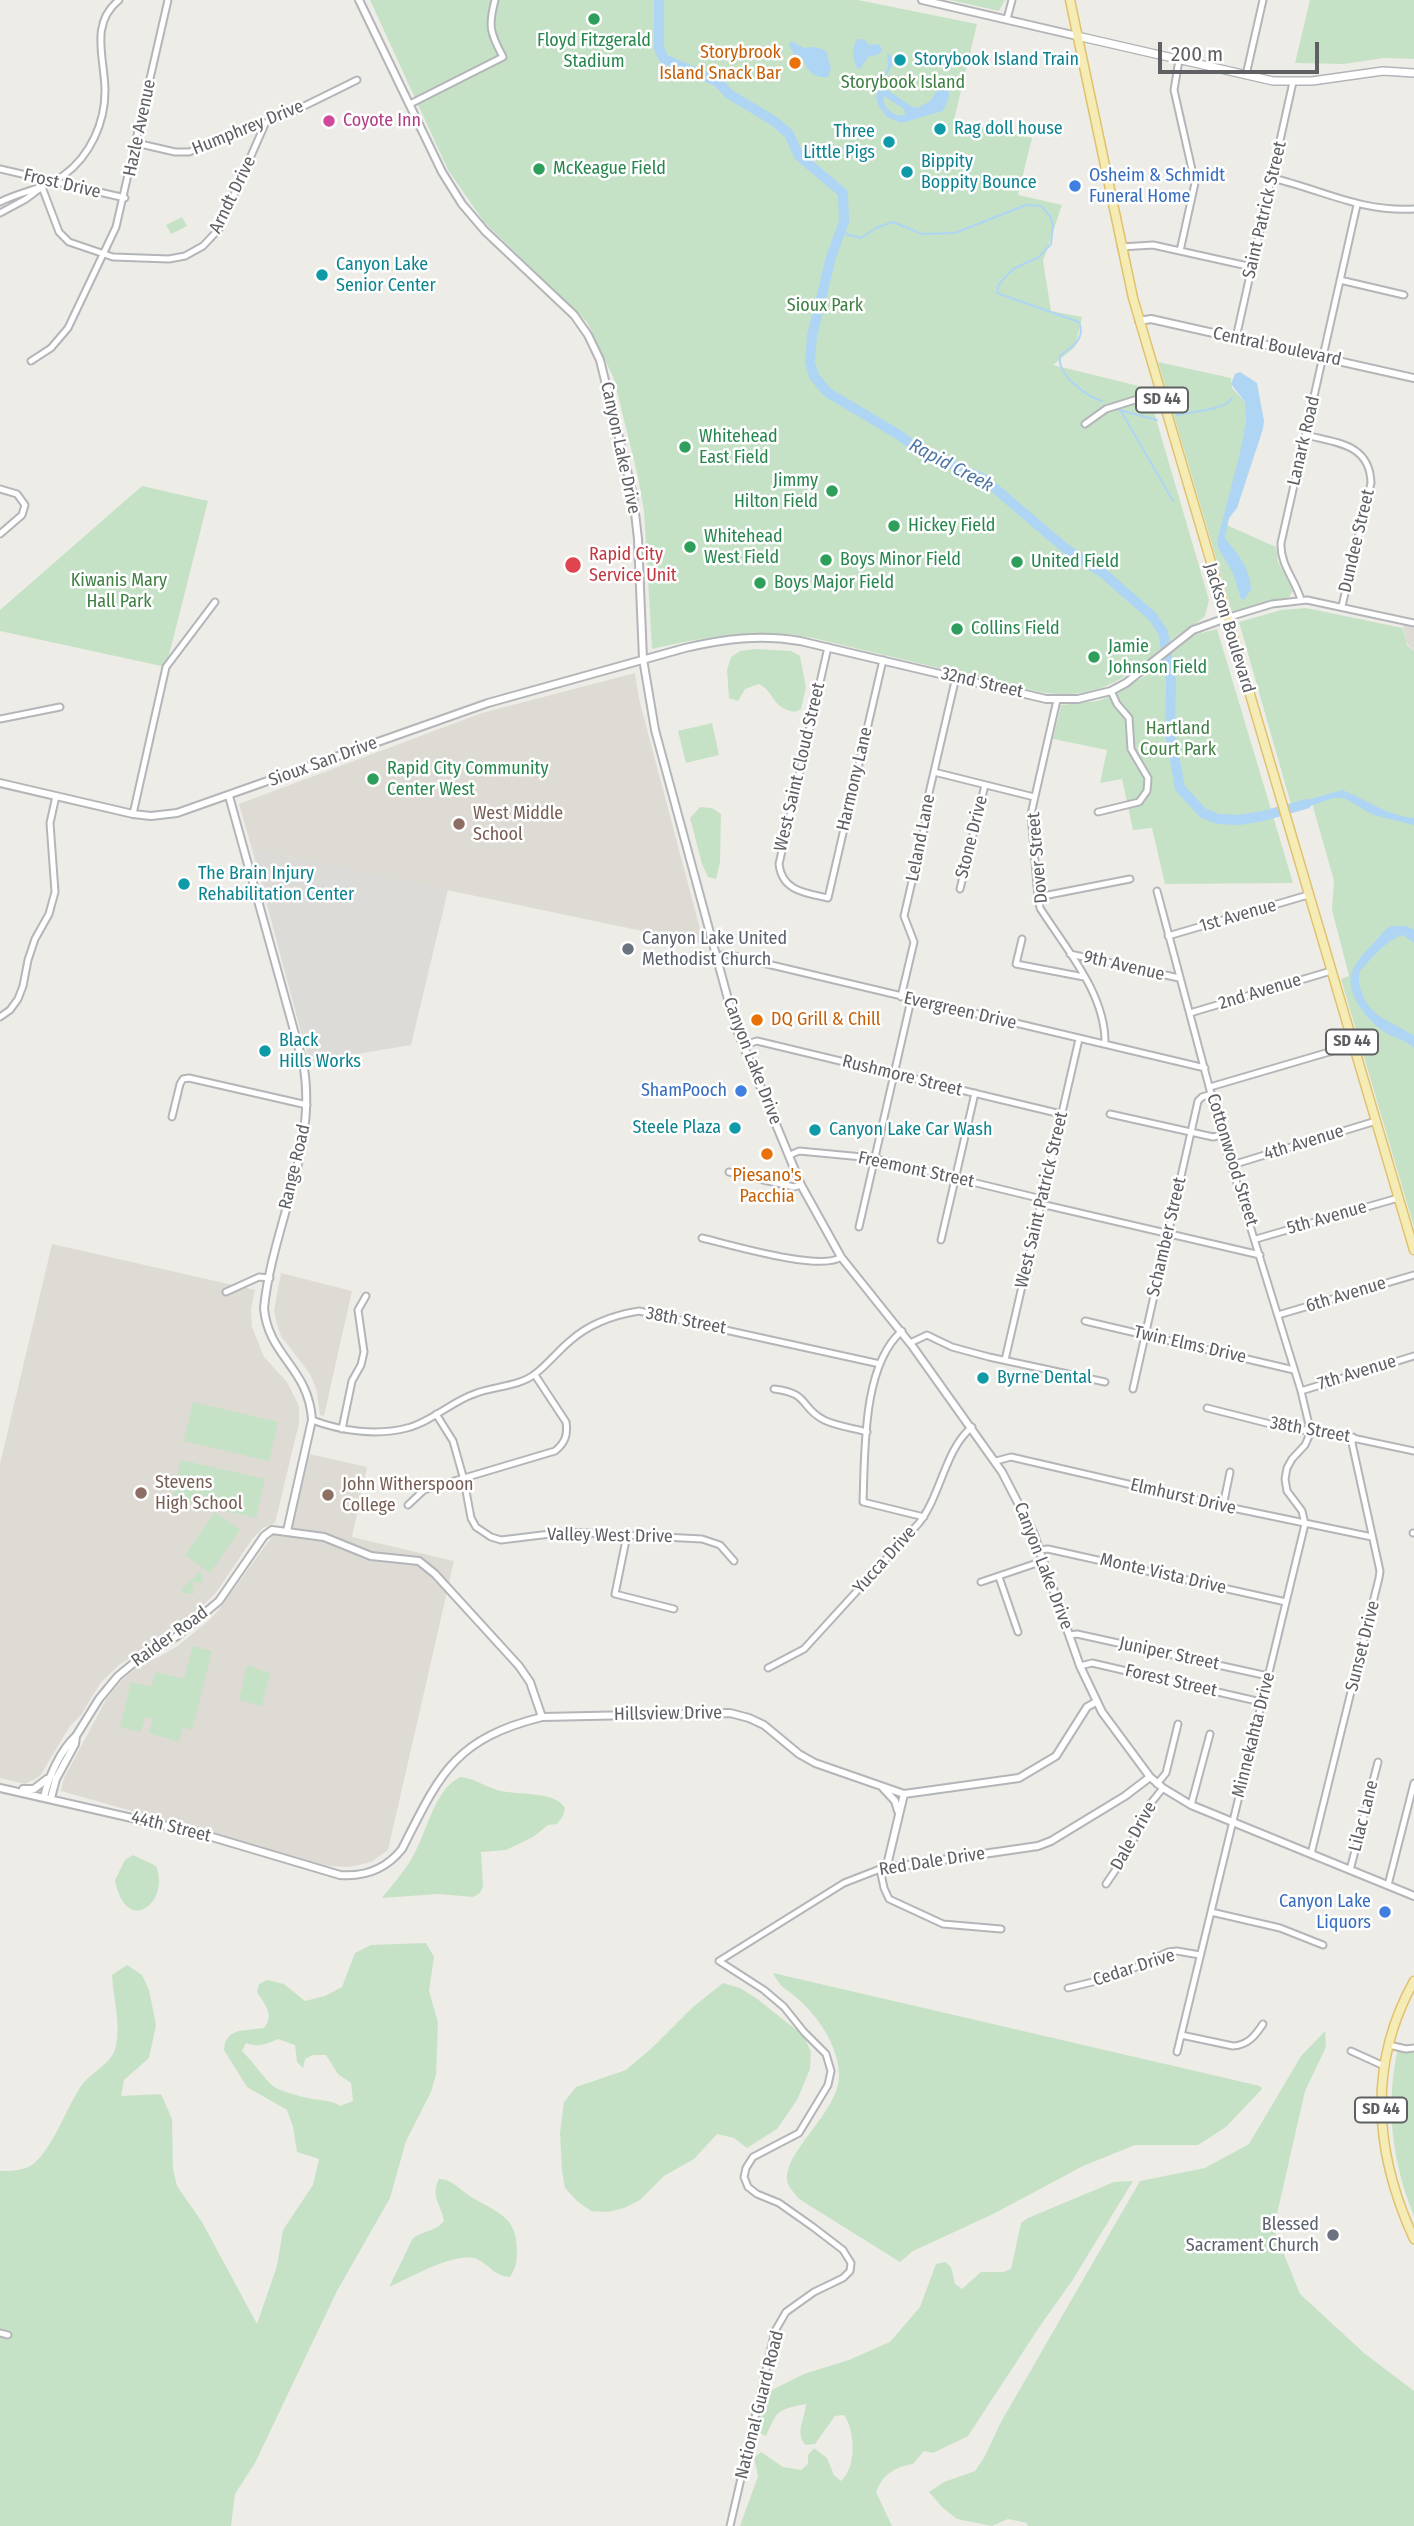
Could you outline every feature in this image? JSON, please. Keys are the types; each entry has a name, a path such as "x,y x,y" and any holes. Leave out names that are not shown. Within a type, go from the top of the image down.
{"main road":[{"name":"Jackson Boulevard","path":"1070,0 1139,321 1414,1250"},
{"path":"1077,36 1246,76 1293,82 1320,81 1375,71 1414,73"},
{"name":"SD 44","path":"1414,1980 1399,2011 1389,2045 1384,2066 1381,2110 1386,2158 1396,2197 1414,2239"}],"street":[{"path":"0,213 54,181 79,160 94,139 100,124 105,90 100,49 101,29 109,10 118,0"},
{"name":"Hazle Avenue","path":"31,361 46,352 66,331 118,223 168,0"},
{"path":"410,104 503,57 490,31 495,0"},
{"path":"922,0 1077,36"},
{"path":"1007,19 1012,0"},
{"path":"1246,76 1264,0"},
{"path":"354,10 361,3"},
{"name":"Canyon Lake Drive","path":"361,3 442,172 470,214 568,309 583,327 597,353 608,386 633,495 638,539 643,659 654,730 735,1025 801,1185 841,1257 902,1331 996,1461 1021,1507 1039,1550 1080,1666 1096,1702 1150,1777 1191,1805 1414,1896"},
{"path":"362,26 370,23"},
{"path":"1179,60 1174,90 1195,183 1180,251"},
{"name":"Humphrey Drive","path":"136,143 186,153 265,124 356,80"},
{"name":"Saint Patrick Street","path":"1236,338 1293,82"},
{"name":"Arndt Drive","path":"42,187 59,232 65,240 116,257 174,258 191,254 215,235 225,219 265,124"},
{"name":"Frost Drive","path":"0,169 125,198"},
{"path":"1272,178 1357,205 1384,209 1414,209"},
{"path":"0,202 42,187"},
{"name":"Lanark Road","path":"1301,600 1280,554 1281,543 1357,205"},
{"path":"1121,247 1147,244 1252,267"},
{"path":"1340,280 1404,295"},
{"name":"Central Boulevard","path":"1139,321 1148,318 1414,378"},
{"path":"1085,424 1107,409 1160,393"},
{"name":"Dundee Street","path":"1306,435 1347,445 1358,452 1370,471 1371,483 1342,606"},
{"path":"0,489 17,494 25,505 22,515 0,534"},
{"name":"32nd Street","path":"643,659 717,640 784,639 1057,700 1078,699 1111,691 1126,683 1180,639 1202,625 1272,604 1301,600 1414,622"},
{"path":"133,814 166,667 215,602"},
{"name":"West Saint Cloud Street","path":"828,647 779,864 785,883 794,889 828,898"},
{"name":"Sioux San Drive","path":"0,783 133,814 169,815 488,703 643,659"},
{"name":"Harmony Lane","path":"828,898 883,660"},
{"name":"Leland Lane","path":"901,997 914,942 904,916 956,677"},
{"path":"1098,812 1139,802 1149,786 1148,778 1131,749 1129,718 1117,704 1111,691"},
{"name":"Dover Street","path":"1057,700 1031,814 1038,897 1040,908 1084,977 1102,1014 1105,1044"},
{"path":"0,719 60,707"},
{"path":"934,772 1034,797"},
{"name":"Stone Drive","path":"960,889 985,785"},
{"path":"0,1017 10,1010 18,999 35,939 49,914 55,891 50,823 56,796"},
{"name":"Range Road","path":"229,796 303,1063 307,1105 303,1136 264,1308 267,1328 273,1341 305,1386 312,1420 287,1531"},
{"path":"1038,897 1130,879"},
{"name":"Cottonwood Street","path":"1157,891 1222,1135 1256,1239 1310,1429"},
{"name":"1st Avenue","path":"1168,936 1308,895"},
{"path":"1021,939 1016,964 1084,977"},
{"name":"Evergreen Drive","path":"716,957 724,954 1205,1068"},
{"name":"9th Avenue","path":"1070,954 1179,978"},
{"name":"2nd Avenue","path":"1190,1013 1331,971"},
{"path":"859,1227 911,1000"},
{"name":"West Saint Patrick Street","path":"1005,1360 1079,1040"},
{"name":"Rushmore Street","path":"744,1045 757,1041 1062,1114"},
{"path":"1211,1091 1353,1045"},
{"path":"172,1117 180,1084 183,1079 189,1078 307,1105"},
{"name":"Schamber Street","path":"1133,1389 1198,1101 1211,1091"},
{"path":"941,1240 975,1093"},
{"path":"1110,1114 1213,1137 1222,1135"},
{"name":"4th Avenue","path":"1232,1165 1376,1121"},
{"name":"Freemont Street","path":"790,1155 799,1151 873,1158 1260,1255"},
{"path":"729,1172 794,1187 801,1185"},
{"name":"5th Avenue","path":"1256,1239 1398,1198"},
{"path":"702,1238 782,1257 825,1263 841,1257"},
{"name":"6th Avenue","path":"1278,1315 1414,1275"},
{"path":"226,1292 259,1277 270,1278"},
{"path":"342,1429 352,1381 361,1365 364,1352 359,1310 366,1296"},
{"name":"38th Street","path":"312,1420 342,1429 379,1431 408,1428 472,1394 514,1384 535,1374 572,1338 622,1314 639,1311 880,1364"},
{"name":"Twin Elms Drive","path":"1085,1321 1294,1370"},
{"path":"902,1331 896,1336 880,1364 869,1410 863,1502 924,1517"},
{"path":"911,1343 927,1335 952,1347 1105,1382"},
{"name":"7th Avenue","path":"1301,1391 1414,1356"},
{"path":"408,1505 424,1490 555,1451 561,1446 567,1431 566,1422 535,1374"},
{"path":"774,1389 788,1390 803,1398 816,1415 825,1421 867,1432"},
{"name":"38th Street","path":"1207,1408 1298,1431 1310,1429 1414,1451"},
{"name":"Valley West Drive","path":"436,1414 453,1441 471,1518 476,1527 491,1537 501,1540 567,1532 711,1541 726,1549 734,1561"},
{"name":"Yucca Drive","path":"768,1668 804,1649 924,1517 960,1440 972,1427"},
{"path":"1305,1524 1302,1511 1287,1491 1285,1479 1287,1468 1305,1445 1310,1429"},
{"name":"Sunset Drive","path":"1311,1854 1380,1571 1352,1443 1353,1437"},
{"name":"Elmhurst Drive","path":"996,1461 1011,1457 1372,1537"},
{"path":"1223,1506 1230,1472"},
{"name":"Minnekahta Drive","path":"1177,2052 1305,1524"},
{"name":"Raider Road","path":"47,1798 49,1778 69,1742 118,1676 177,1636 219,1601 266,1534 272,1530 287,1531"},
{"path":"287,1531 324,1537 371,1556 419,1561 426,1566 519,1666 530,1682 542,1717"},
{"path":"626,1535 615,1594 674,1609"},
{"name":"Monte Vista Drive","path":"1039,1550 1048,1549 1286,1602"},
{"path":"981,1583 1043,1561"},
{"path":"999,1577 1018,1632"},
{"name":"Juniper Street","path":"1070,1635 1077,1634 1268,1676"},
{"name":"Forest Street","path":"1080,1666 1091,1663 1262,1702"},
{"name":"Hillsview Drive","path":"340,1875 366,1874 383,1867 395,1857 432,1789 461,1755 493,1734 518,1723 542,1717 730,1713 764,1725 799,1754 815,1763 904,1794 1019,1778 1056,1755 1087,1707 1096,1702"},
{"name":"Dale Drive","path":"1106,1884 1127,1853 1166,1773 1178,1724"},
{"path":"1191,1805 1210,1734"},
{"path":"47,1798 75,1744 76,1736"},
{"name":"Lilac Lane","path":"1350,1870 1378,1762"},
{"name":"Red Dale Drive","path":"719,1961 844,1883 880,1869 1038,1846 1051,1841 1125,1796 1150,1777"},
{"path":"1,1788 34,1789 49,1778"},
{"path":"874,1783 890,1794 898,1813"},
{"path":"1388,1885 1414,1783"},
{"name":"44th Street","path":"1,1788 220,1839 340,1875"},
{"path":"889,1868 888,1861 904,1794"},
{"path":"880,1869 889,1899 898,1904 943,1924 1001,1929"},
{"path":"1211,1912 1280,1928 1323,1945"},
{"name":"Cedar Drive","path":"1068,1988 1117,1976 1168,1952 1200,1955"},
{"name":"National Guard Road","path":"719,1961 764,1990 784,2007 825,2054 831,2071 828,2085 799,2133 753,2157 744,2177 748,2187 779,2203 821,2232 844,2250 851,2263 850,2271 843,2278 814,2292 786,2312 775,2331 730,2526"},
{"path":"1181,2035 1233,2046 1242,2045 1254,2038 1262,2024"},
{"path":"1389,2045 1414,2048"},
{"path":"1351,2051 1384,2066"},
{"path":"0,2333 8,2335"}],"shaded area":[{"path":"1403,625 1414,628 1414,651 1406,642"},
{"name":"West Middle School","path":"635,673 639,699 704,944 252,849 239,804 482,713"},
{"name":"Black Hills Works","path":"252,849 448,890 411,1045 309,1062"},
{"name":"Stevens High School","path":"52,1244 255,1290 251,1309 252,1327 264,1357 287,1382 299,1406 299,1423 275,1523 263,1528 253,1538 215,1594 199,1609 171,1632 119,1665 101,1682 40,1776 25,1784 0,1778 0,1464"},
{"path":"281,1273 352,1291 324,1416 320,1415 316,1388 310,1374 281,1336 276,1321 274,1310"},
{"name":"Stevens High School","path":"305,1453 367,1467 352,1537 454,1561 388,1850 371,1862 350,1867 328,1866 61,1791 64,1778 107,1698 122,1680 141,1664 179,1645 208,1621 273,1535 287,1523"}],"green space":[{"name":"Sioux Park","path":"370,0 858,0 977,24 954,120 1032,138 1018,195 1062,205 1043,261 1051,311 1082,317 1075,347 1053,365 1147,388 1209,600 1205,616 1128,674 1113,683 1080,693 1039,692 791,635 732,635 652,649 644,511 614,379 587,322 484,222 448,170"},
{"path":"950,0 1005,0 999,11"},
{"path":"1310,0 1414,0 1414,59 1384,58 1344,64 1295,63"},
{"path":"182,217 187,226 171,234 166,225"},
{"path":"1158,362 1231,378 1232,388 1245,402 1243,445 1222,523 1276,547 1278,562 1293,591 1289,597 1232,612"},
{"name":"Kiwanis Mary Hall Park","path":"142,486 208,501 166,667 0,631 0,610"},
{"path":"1306,608 1403,628 1407,645 1414,651 1414,1227 1341,979 1349,976 1332,910 1334,881 1312,803 1292,808 1239,622 1281,610"},
{"name":"Hartland Court Park","path":"1217,629 1293,883 1165,884 1152,828 1133,830 1122,779 1100,783 1107,750 1053,739 1061,705 1098,701 1116,694 1142,678 1194,635"},
{"path":"740,651 791,651 800,656 806,687 801,709 795,712 787,710 759,684 745,689 738,701 729,698 727,670 731,657"},
{"path":"712,723 719,755 686,763 678,731"},
{"path":"700,807 712,808 721,814 720,862 716,879 708,877 702,864 690,818"},
{"path":"193,1402 278,1422 269,1461 184,1441"},
{"path":"181,1460 265,1479 256,1518 172,1499"},
{"path":"215,1512 240,1530 210,1573 185,1555"},
{"path":"200,1571 204,1583 192,1582 194,1594 182,1593 183,1588"},
{"path":"193,1646 212,1651 192,1730 183,1727 179,1742 149,1733 153,1719 145,1717 141,1732 120,1727 131,1682 151,1687 156,1672 184,1679"},
{"path":"247,1665 270,1674 262,1706 239,1700"},
{"path":"460,1777 505,1792 553,1798 565,1808 563,1816 557,1824 548,1825 533,1837 506,1850 481,1852 483,1886 480,1893 473,1897 438,1894 382,1898 412,1858 443,1792"},
{"path":"133,1855 156,1866 159,1879 153,1902 137,1911 128,1907 121,1898 115,1880 125,1860"},
{"path":"426,1943 434,1957 429,1991 438,2023 436,2075 431,2092 406,2141 390,2198 337,2291 255,2463 235,2494 231,2526 0,2526 0,2171 24,2168 39,2158 53,2139 81,2086 114,2052 118,2028 112,1975 127,1965 142,1975 149,1990 156,2025 149,2058 124,2080 121,2096 161,2094 172,2119 173,2169 177,2186 202,2222 257,2324 277,2266 283,2230 313,2185 319,2159 297,2152 287,2110 247,2087 224,2050 225,2042 230,2035 238,2031 264,2028 267,2023 269,2014 257,1992 259,1984 267,1980 284,1984 305,2001 325,1996 342,1987 355,1953 371,1945","holes":["278,2039 295,2045 297,2062 303,2068 305,2059 313,2055 326,2055 338,2074 351,2083 353,2101 340,2106 276,2088 242,2051 246,2043 258,2045"]},
{"path":"773,1973 1260,2086 1262,2089 1226,2127 1198,2145 1135,2145 1083,2166 993,2214 913,2251 900,2262 799,2199 789,2186 787,2174 791,2162 830,2103 837,2088 839,2073 831,2042 819,2023 794,1995 781,1986"},
{"path":"723,1983 740,1988 756,1998 804,2036 811,2052 810,2069 797,2100 777,2129 747,2148 734,2138 717,2134 694,2159 664,2176 640,2200 608,2212 591,2211 565,2188 560,2133 564,2102 576,2087 626,2070 693,2007"},
{"path":"1325,2031 1326,2047 1305,2091 1275,2232 1300,2294 1364,2353 1414,2391 1414,2526 1028,2526 1027,2523 1008,2519 992,2526 957,2519 929,2492 944,2482 975,2471 1140,2181 1205,2168 1249,2144 1301,2056"},
{"path":"1398,2048 1414,2048 1414,2216 1400,2175 1393,2133 1392,2091"},
{"path":"439,2179 450,2182 508,2221 516,2238 517,2251 516,2264 510,2277 496,2272 477,2259 468,2258 445,2262 389,2287 413,2238 444,2221 436,2195"},
{"path":"1133,2181 1072,2281 968,2436 933,2453 924,2451 913,2464 895,2469 882,2480 876,2492 892,2526 740,2526 758,2476 754,2458 761,2452 783,2467 801,2470 808,2464 808,2455 814,2448 827,2458 834,2475 841,2481 852,2458 852,2439 844,2415 835,2416 815,2444 806,2445 800,2431 806,2404 780,2412 766,2436 758,2432 758,2405 762,2397 804,2374 849,2360 890,2342 920,2307 936,2264 945,2262 951,2267 955,2284 962,2289 981,2272 1003,2272 1011,2269 1021,2223 1114,2182"}],"water":[{"path":"858,39 864,39 869,45 879,44 882,49 880,54 868,57 860,69 856,67 853,56 854,45"},
{"path":"791,41 804,48 816,47 826,51 831,68 828,77 819,77 812,73 803,59 796,57 789,46"},
{"path":"887,53 894,59 884,79 886,89 911,106 918,108 930,101 942,84 946,84 949,87 949,97 943,111 901,123 887,117 878,105 876,96 888,66","holes":["884,96 904,109 905,115 893,113 884,104"]},
{"path":"1240,372 1257,383 1264,421 1237,508 1229,518 1225,538 1239,556 1248,574 1251,589 1244,600 1241,599 1233,573 1218,548 1217,541 1246,422 1245,402 1231,384 1235,374"},
{"path":"1342,790 1386,811 1414,818 1414,825 1373,815 1344,798 1334,798 1295,811 1293,804"},
{"path":"1391,926 1407,926 1414,930 1414,943 1403,935 1385,945 1360,971 1360,985 1371,1009 1414,1036 1414,1048 1379,1028 1365,1014 1351,987 1356,964"}],"waterway":[{"name":"Rapid Creek","path":"659,0 659,48 664,59 718,82 729,94 774,121 789,134 799,156 843,193 844,222 831,257 812,336 810,362 814,376 827,392 919,450 984,479 1066,549 1103,573 1152,616 1163,632 1171,680 1170,733 1180,788 1203,813 1218,819 1239,820 1306,804"},
{"path":"841,231 861,238 878,227 893,222 922,234 955,233 1026,205 1041,206 1050,216 1053,225 1051,244 1039,257 1013,269 999,284 997,293 1079,322 1081,334 1073,346 1060,356 1060,363 1074,384 1088,395 1102,401"},
{"path":"1177,415 1222,406 1232,398"},
{"path":"1119,410 1157,420"},
{"path":"1121,411 1173,501"}],"place":[{"name":"Floyd Fitzgerald Stadium","path":"594,19"},
{"name":"Storybook Island Train","path":"900,60"},
{"name":"Storybrook Island Snack Bar","path":"795,63"},
{"name":"Coyote Inn","path":"329,121"},
{"name":"Rag doll house","path":"940,129"},
{"name":"Three Little Pigs","path":"889,142"},
{"name":"McKeague Field","path":"539,169"},
{"name":"Bippity Boppity Bounce","path":"907,172"},
{"name":"Osheim & Schmidt Funeral Home","path":"1075,186"},
{"name":"Canyon Lake Senior Center","path":"322,275"},
{"name":"Whitehead East Field","path":"685,447"},
{"name":"Jimmy Hilton Field","path":"832,491"},
{"name":"Hickey Field","path":"894,526"},
{"name":"Whitehead West Field","path":"690,547"},
{"name":"Boys Minor Field","path":"826,560"},
{"name":"United Field","path":"1017,562"},
{"name":"Rapid City Service Unit","path":"573,565"},
{"name":"Boys Major Field","path":"760,583"},
{"name":"Collins Field","path":"957,629"},
{"name":"Jamie Johnson Field","path":"1094,657"},
{"name":"Rapid City Community Center West","path":"373,779"},
{"name":"West Middle School","path":"459,824"},
{"name":"The Brain Injury Rehabilitation Center","path":"184,884"},
{"name":"Canyon Lake United Methodist Church","path":"628,949"},
{"name":"DQ Grill & Chill","path":"757,1020"},
{"name":"Black Hills Works","path":"265,1051"},
{"name":"ShamPooch","path":"741,1091"},
{"name":"Steele Plaza","path":"735,1128"},
{"name":"Canyon Lake Car Wash","path":"815,1130"},
{"name":"Piesano's Pacchia","path":"767,1154"},
{"name":"Byrne Dental","path":"983,1378"},
{"name":"Stevens High School","path":"141,1493"},
{"name":"John Witherspoon College","path":"328,1495"},
{"name":"Canyon Lake Liquors","path":"1385,1912"},
{"name":"Blessed Sacrament Church","path":"1333,2235"}],"park label":[{"name":"Storybook Island","path":"903,83"}]}
